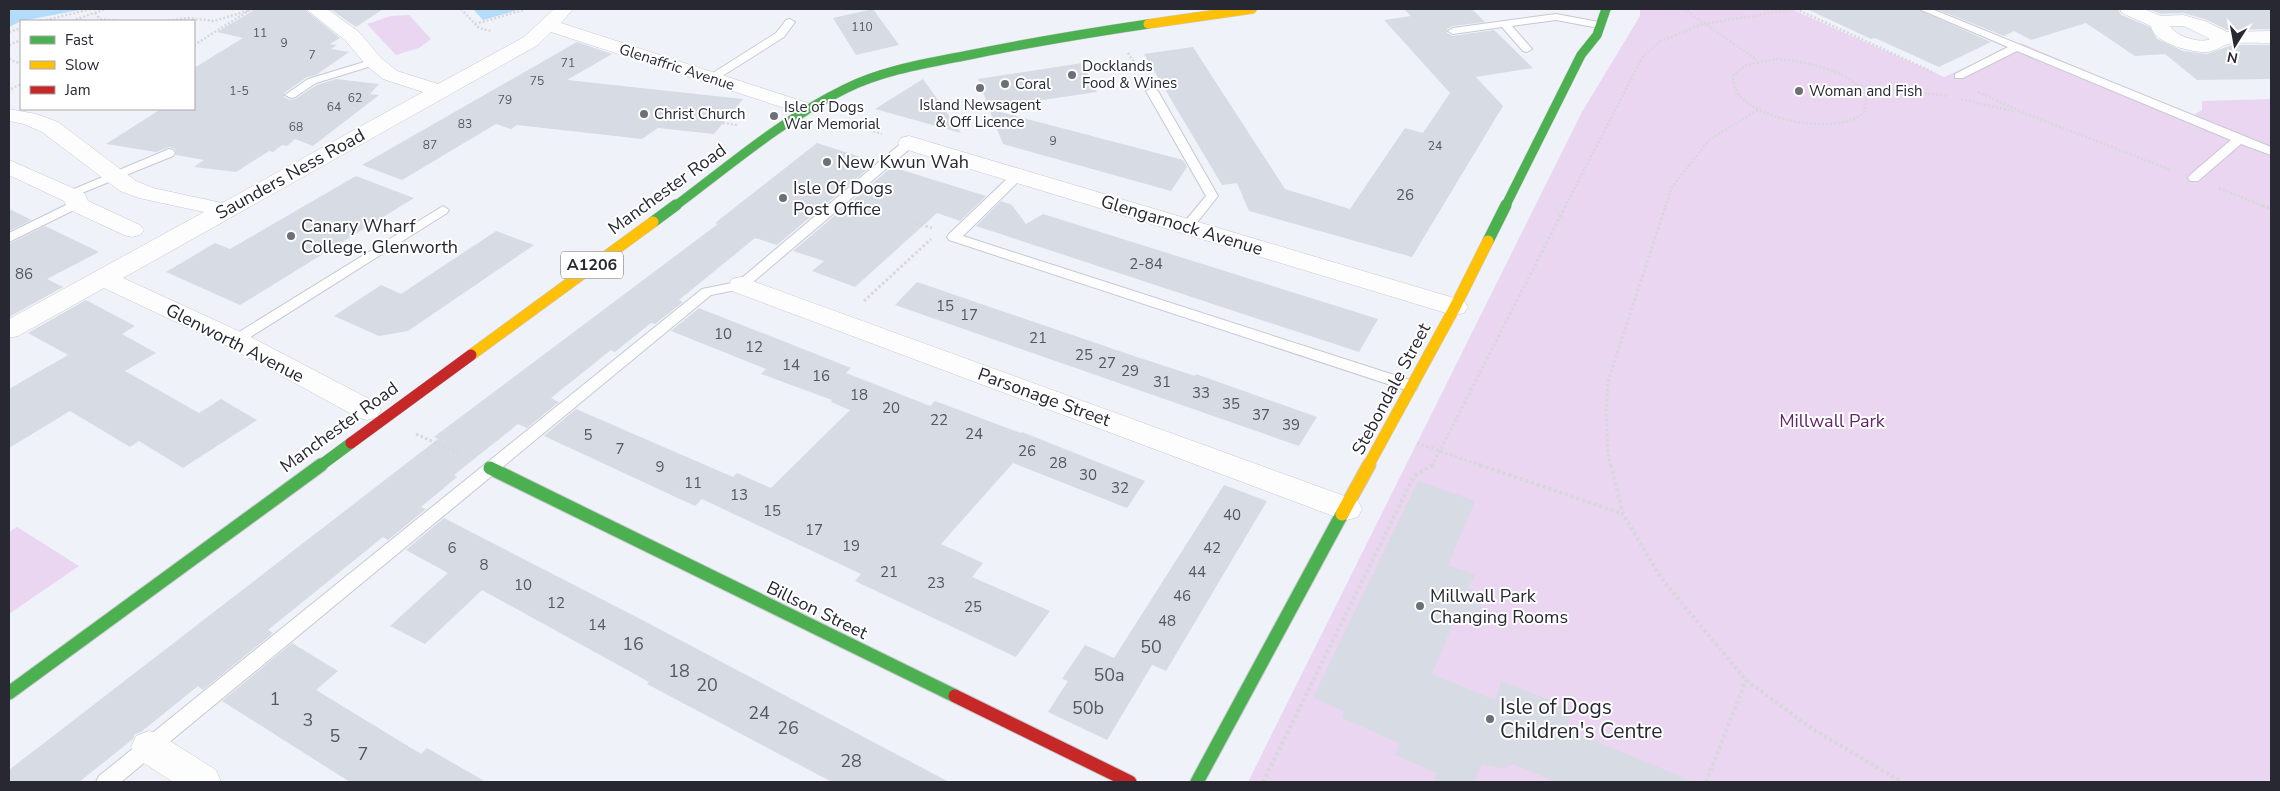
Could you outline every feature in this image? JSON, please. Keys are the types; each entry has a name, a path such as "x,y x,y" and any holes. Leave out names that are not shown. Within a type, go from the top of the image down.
{"street":[{"path":"315,9 352,36 374,62 390,75 439,91"},
{"name":"Saunders Ness Road","path":"9,330 531,41 564,9"},
{"name":"Manchester Road","path":"9,693 830,94 857,82 949,59 1057,38 1252,9"},
{"name":"Stebondale Street","path":"1197,782 1347,509 1411,386 1455,307 1581,54 1597,35 1606,9"},
{"path":"2130,9 2160,23 2162,31 2167,35 2195,44 2214,45 2222,40 2220,36 2271,37"},
{"name":"Glenaffric Avenue","path":"548,25 807,109"},
{"path":"9,115 29,118 50,127 128,186 147,193 224,210"},
{"name":"Glengarnock Avenue","path":"909,143 1455,307"},
{"path":"9,167 132,230"},
{"name":"Glenworth Avenue","path":"103,278 236,340 366,410"},
{"name":"Parsonage Street","path":"741,285 1347,509"},
{"name":"Billson Street","path":"490,468 1130,782"},
{"path":"149,747 203,782"}],"lane":[{"path":"1924,9 2015,48 2271,151"},
{"path":"1453,31 1556,17 1599,25"},
{"path":"712,78 780,35 790,22"},
{"path":"1506,24 1527,49"},
{"path":"1959,76 2015,48"},
{"path":"292,96 312,81 374,62"},
{"path":"1152,91 1212,196 1188,226"},
{"path":"2194,178 2239,139"},
{"path":"106,782 707,292 741,285 909,143"},
{"path":"9,238 114,175 169,153"},
{"path":"1017,176 954,237 1411,386"},
{"path":"236,340 443,210"}],"path":[{"path":"46,20 91,9"},
{"path":"75,20 105,9"},
{"path":"175,20 188,18 214,21 256,9"},
{"path":"461,9 476,24 526,9"},
{"path":"1684,9 1757,60"},
{"path":"1263,782 1414,476 1432,466 1643,56 1661,41 1703,24 1795,9 1942,76"},
{"path":"195,44 250,10"},
{"path":"95,13 100,19 109,20"},
{"path":"1127,51 1152,91"},
{"path":"1776,59 1810,63 1841,74 1857,85 1863,92 1868,102 1865,111 1856,119 1841,123 1800,122 1759,109 1744,100 1735,89 1732,79 1736,70 1757,60 1776,59"},
{"path":"1857,85 1949,97"},
{"path":"1975,91 2024,114 2271,209"},
{"path":"1958,98 2024,114"},
{"path":"807,109 909,143"},
{"path":"1759,109 1709,140 1672,187 1608,381 1606,413 1608,454 1623,514 1661,578 1746,680 1811,728 1902,782"},
{"path":"723,123 743,125"},
{"path":"911,222 939,231"},
{"path":"842,323 932,237"},
{"path":"407,430 490,468"},
{"path":"1388,431 1440,451 1623,514"},
{"path":"1706,782 1746,680"}],"green space":[{"name":"Millwall Park","path":"1640,9 1791,9 1944,77 2021,43 2191,116 2202,110 2202,101 2271,99 2271,782 1248,782 1582,112 1640,16"},
{"path":"409,15 431,39 419,48 396,55 367,24 391,16"},
{"path":"17,527 79,566 9,614 9,532"}],"water":[{"path":"9,9 85,9 20,20 9,27"},
{"path":"473,9 521,9 483,20"}],"building":[{"path":"256,9 304,9 340,38 330,44 337,45 331,49 349,52 316,75 307,77 284,93 284,97 290,100 295,99 317,85 336,79 379,84 370,94 379,95 313,146 295,139 287,146 282,145 273,152 269,151 236,172 194,167 204,160 176,155 175,149 169,147 156,152 106,144 159,110 195,110 195,67 243,38 217,32"},
{"path":"330,9 383,9 356,27"},
{"path":"873,9 899,45 856,55 833,18"},
{"path":"1404,9 1472,9 1485,22 1453,26 1447,29 1447,33 1453,36 1494,30 1533,68 1476,77 1503,106 1412,257 1249,211 1237,183 1222,185 1144,54 1193,47 1285,189 1350,209 1405,128 1423,133 1450,93 1384,20 1411,16"},
{"path":"1807,9 1917,9 1991,42 1939,67 1875,38 1871,39"},
{"path":"1936,9 2118,9 2121,15 2150,27 2157,39 2183,51 2207,54 2232,45 2271,45 2271,79 2197,80 2165,54 2135,56 2086,23 2031,40 2014,31 2004,36"},
{"path":"2148,9 2271,9 2271,29 2227,30 2205,19 2183,13 2161,14"},
{"path":"577,42 612,54 567,80 743,99 714,134 658,128 642,139 517,125 511,129 496,124 402,180 362,165"},
{"path":"1082,63 1097,92 989,108 978,79"},
{"path":"923,79 933,93 961,133 875,109"},
{"path":"989,109 1183,160 1187,167 1171,191 1003,144"},
{"path":"817,143 876,162 777,245 755,238 679,300 683,302 655,324 651,323 615,352 611,350 551,398 559,402 527,428 518,424 454,475 457,477 421,507 426,509 388,540 383,537 268,630 273,633 203,690 198,686 141,732 135,734 133,739 79,782 9,782 9,770 438,439 434,437 718,224 715,223"},
{"path":"892,167 986,196 960,221 937,213 855,287 812,271 824,261 793,251"},
{"name":"Canary Wharf College, Glenworth","path":"356,176 414,198 240,305 166,272 215,243 230,249"},
{"path":"1001,201 1012,205 1026,224 1043,214 1378,319 1359,352 976,226"},
{"path":"9,209 32,220 9,231"},
{"path":"45,226 99,252 47,279 63,287 9,317 9,244"},
{"path":"496,231 534,245 408,331 379,336 334,316 381,285 401,294"},
{"path":"917,282 1128,354 1195,376 1196,374 1317,417 1299,446 895,305"},
{"path":"86,300 135,326 122,334 156,353 125,371 199,413 221,399 257,420 183,468 139,441 130,447 70,411 9,448 9,389 68,355 28,333"},
{"path":"699,308 851,368 846,373 930,406 935,401 1022,432 1145,481 1127,508 1013,463 941,544 983,563 972,577 1050,611 1016,657 855,581 861,574 702,499 695,506 544,436 576,409 733,477 737,473 771,488 850,410 831,402 832,400 761,374 766,369 671,331"},
{"path":"1418,481 1475,501 1448,565 1475,575 1468,588 1486,595 1475,623 1456,617 1432,674 1495,700 1501,681 1572,709 1566,729 1694,782 1555,782 1513,764 1504,769 1482,764 1474,782 1433,782 1437,773 1395,755 1399,743 1342,718 1344,711 1313,698"},
{"path":"1224,485 1267,501 1166,671 1152,665 1107,740 1048,712 1068,681 1062,679 1085,645 1114,658"},
{"path":"444,518 949,782 832,782 647,684 649,682 482,590 425,644 390,626 448,573 406,550"},
{"path":"292,643 338,671 316,690 421,754 427,748 486,782 350,782 222,701"}],"traffic: fast":[{"path":"1488,241 1581,55 1597,35 1606,9"},
{"path":"653,222 807,109 847,88 889,73 933,62 1046,40 1148,24"},
{"path":"9,693 351,443"},
{"path":"490,468 955,696"},
{"path":"1197,782 1342,514"}],"traffic: slow":[{"path":"1148,24 1252,9"},
{"path":"471,355 653,222"},
{"path":"1342,514 1455,307 1488,241"}],"traffic: jam":[{"path":"351,443 471,355"},
{"path":"955,696 1130,782"}],"place":[{"name":"Docklands Food & Wines","path":"1072,75"},
{"name":"Coral","path":"1005,84"},
{"name":"Island Newsagent & Off Licence","path":"980,88"},
{"name":"Woman and Fish","path":"1799,91"},
{"name":"Christ Church","path":"644,114"},
{"name":"Isle of Dogs War Memorial","path":"774,116"},
{"name":"New Kwun Wah","path":"827,162"},
{"name":"Isle Of Dogs Post Office","path":"783,198"},
{"name":"Canary Wharf College, Glenworth","path":"291,236"},
{"name":"Millwall Park Changing Rooms","path":"1420,606"},
{"name":"Isle of Dogs Children's Centre","path":"1490,719"}]}
